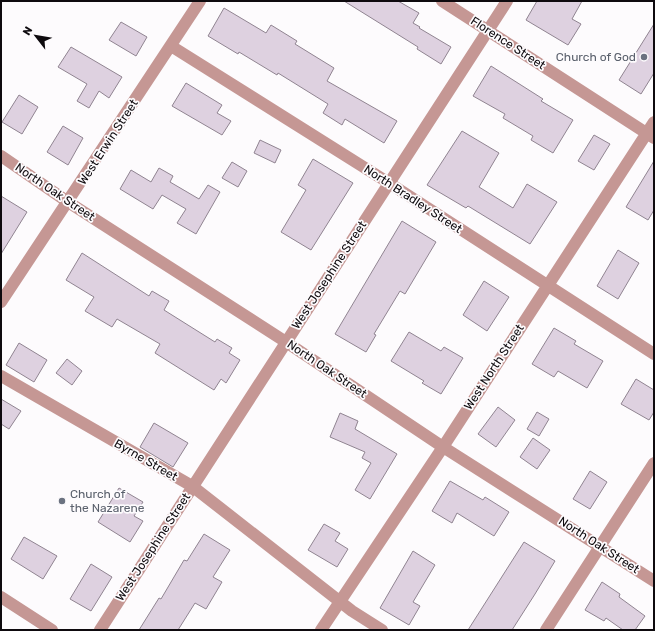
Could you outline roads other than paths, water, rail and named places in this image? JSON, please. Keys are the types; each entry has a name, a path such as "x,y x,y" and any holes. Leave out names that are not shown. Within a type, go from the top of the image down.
{"street":[{"name":"West Erwin Street","path":"1,302 200,1"},
{"name":"Florence Street","path":"442,1 650,135"},
{"name":"West Josephine Street","path":"100,630 507,1"},
{"name":"North Bradley Street","path":"171,46 389,183 654,354"},
{"name":"West North Street","path":"321,630 548,286 650,135 654,122"},
{"name":"North Oak Street","path":"1,156 68,202 286,342 443,447 654,581"},
{"name":"Byrne Street","path":"1,376 192,486 340,600 352,611 382,630"},
{"path":"546,630 654,463"},
{"path":"1,598 52,630"}],"place":[{"name":"Church of God","path":"644,57"},
{"name":"Church of the Nazarene","path":"62,501"}]}
